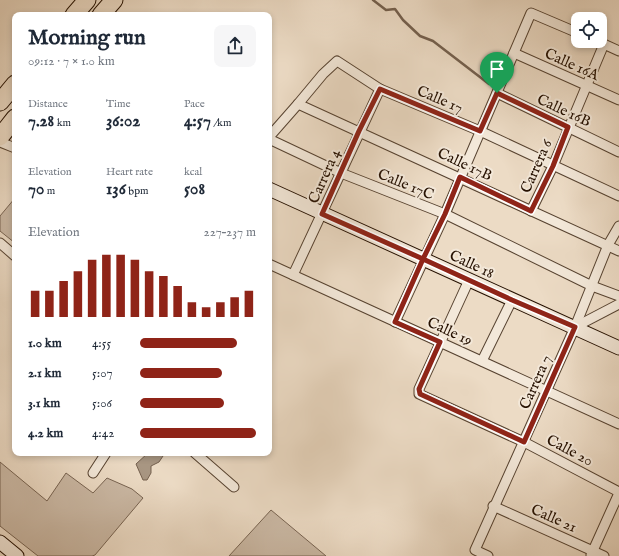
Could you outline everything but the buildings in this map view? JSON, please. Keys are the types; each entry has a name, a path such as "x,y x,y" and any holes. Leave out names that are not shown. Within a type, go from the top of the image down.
{"highway":[{"path":"77,12 87,0"},
{"path":"104,12 114,0"},
{"path":"0,102 12,88"},
{"path":"0,137 12,122"}],"street":[{"path":"395,322 445,214 531,13 571,30"},
{"path":"607,46 619,51"},
{"name":"Carrera 6","path":"531,211 553,166 586,86 598,48"},
{"name":"Calle 16A","path":"514,53 619,100"},
{"name":"Calle 17","path":"298,104 323,74 336,62 340,62 380,89 480,131 619,196"},
{"name":"Carrera 4","path":"293,275 359,131 380,89"},
{"name":"Calle 16B","path":"497,93 619,152"},
{"path":"272,134 298,104"},
{"name":"Calle 17B","path":"298,104 619,251"},
{"name":"Calle 17C","path":"272,139 341,173 445,214 592,286 619,296"},
{"path":"0,142 12,147"},
{"name":"Calle 18","path":"272,190 619,348"},
{"name":"Carrera 7","path":"488,556 475,550 493,506 524,442 575,327 608,245 619,226"},
{"path":"0,243 12,253"},
{"name":"Calle 19","path":"272,265 619,424"},
{"path":"440,342 469,280"},
{"path":"482,361 512,300"},
{"path":"575,327 619,304"},
{"name":"Calle 20","path":"440,342 419,389 420,394 524,442 619,492"},
{"path":"93,473 104,456"},
{"path":"198,456 234,487"},
{"path":"592,553 619,492"},
{"name":"Calle 21","path":"493,506 592,553 604,556"},
{"path":"0,542 17,556"}],"shaded area":[{"path":"12,202 12,241 0,231 0,216"},
{"path":"145,456 163,456 159,462 151,466 151,473 147,480 143,480 136,464"},
{"path":"0,462 47,501 66,473 93,493 107,478 132,489 143,498 95,555 38,556 0,526"},
{"path":"271,510 326,556 229,556"}],"waterway":[{"path":"373,0 386,10 395,9 403,20 420,36 433,41 489,84"}],"route":[{"path":"497,93 480,131 380,89 369,114 359,131 322,214 423,259 395,322 440,342 419,389 420,394 524,442 575,327 423,259 445,214 460,177 531,211 553,166 568,127 497,93"}]}
